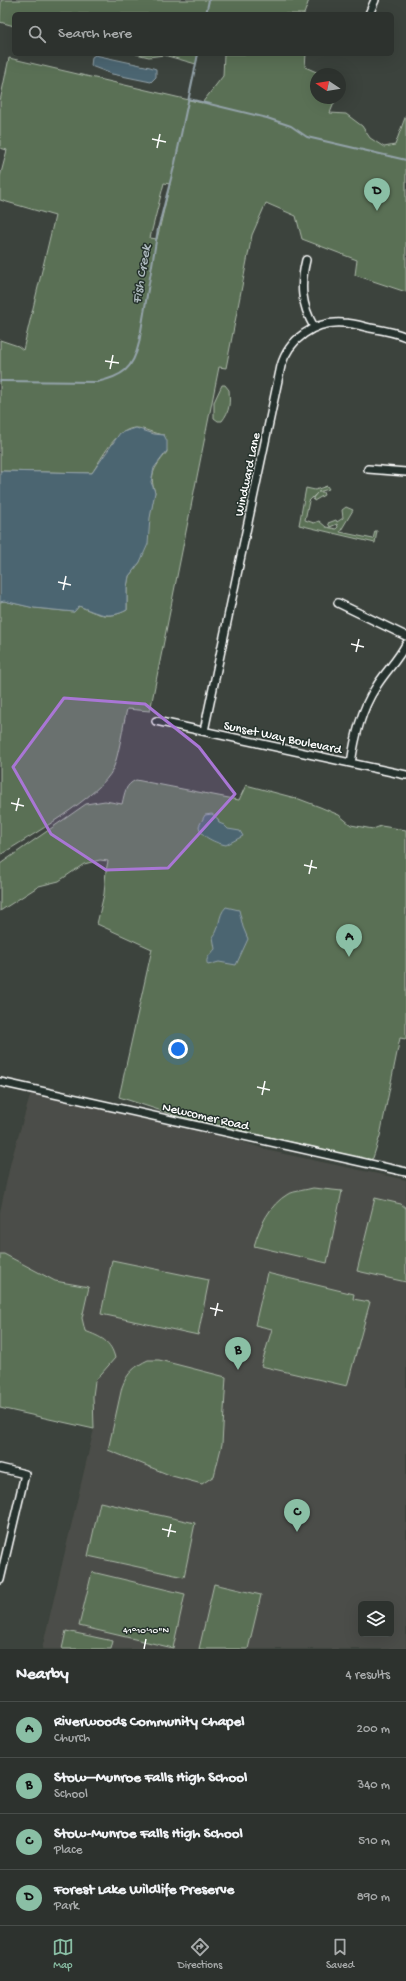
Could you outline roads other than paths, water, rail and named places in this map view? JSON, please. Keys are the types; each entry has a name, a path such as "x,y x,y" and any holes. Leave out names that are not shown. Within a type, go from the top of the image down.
{"street":[{"path":"370,12 375,0"},
{"path":"306,260 303,275 302,294 305,308 314,327 345,323 397,333 406,337"},
{"name":"Windward Lane","path":"204,731 281,366 291,345 314,327"},
{"path":"368,469 406,472"},
{"path":"338,603 406,636"},
{"path":"351,763 357,730 366,703 406,644"},
{"name":"Sunset Way Boulevard","path":"156,720 406,775"},
{"name":"Newcomer Road","path":"0,1082 406,1172"},
{"path":"0,1468 25,1474 0,1580"}],"water":[{"path":"100,56 150,67 156,69 156,77 151,82 112,74 91,66 92,57"},
{"path":"136,428 154,434 164,435 167,441 167,451 154,468 151,482 155,492 150,518 148,544 140,562 129,576 127,587 127,610 114,615 108,615 97,613 79,606 74,612 34,608 4,601 0,602 0,471 92,473 120,433"},
{"path":"212,814 218,819 219,823 228,829 240,831 243,836 226,845 213,841 205,836 200,830 199,826 205,815"},
{"path":"226,907 239,910 243,927 248,939 236,965 219,962 208,965 207,959 215,949 213,937 217,930 221,914"}],"waterway":[{"name":"Fish Creek","path":"206,12 209,0"},
{"name":"Fish Creek","path":"0,381 97,382 120,374 126,370 134,359 139,343 158,229 175,163 198,56"},
{"path":"189,99 267,118 291,126 307,137 406,160"}],"place":[{"name":"Forest Lake Wildlife Preserve","path":"377,211"},
{"name":"Riverwoods Community Chapel","path":"349,957"},
{"name":"Stow–Munroe Falls High School","path":"238,1370"},
{"name":"Stow-Munroe Falls High School","path":"297,1532"}]}
